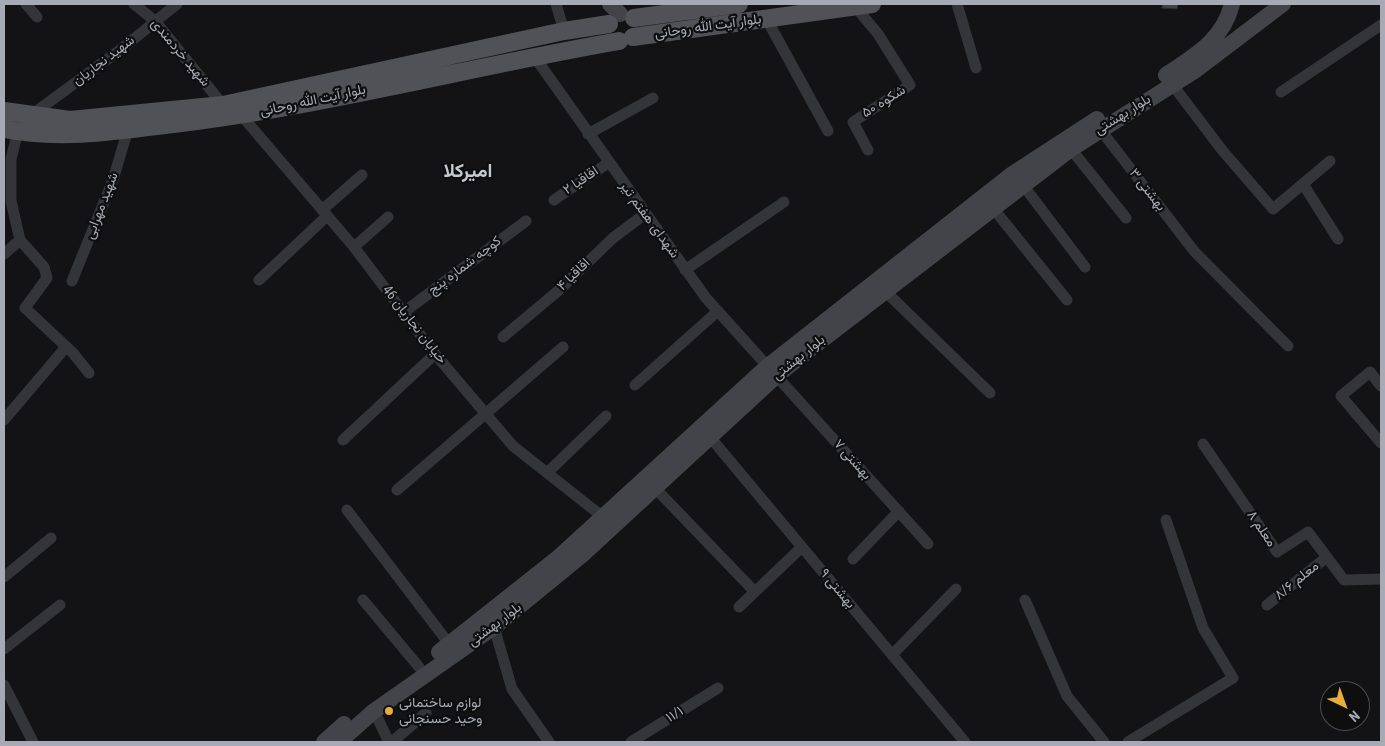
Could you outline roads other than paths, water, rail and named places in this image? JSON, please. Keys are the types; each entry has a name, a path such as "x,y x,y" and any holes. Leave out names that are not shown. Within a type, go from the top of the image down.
{"main road":[{"name":"بلوار آیت الله روحانی","path":"4,111 70,120 223,106 564,31 619,12 740,4"},
{"name":"بلوار آیت الله روحانی","path":"11,130 46,135 128,129 242,116 626,39 854,5 872,4"},
{"name":"بلوار بهشتی","path":"339,742 374,711 494,627 582,555 608,521 772,371 922,255 993,208 1196,55 1220,34 1232,4"},
{"name":"بلوار بهشتی","path":"324,742 370,702 450,645 552,563 655,488 710,437 772,371 885,291 1011,175 1078,130 1172,84 1196,70 1283,4"},
{"path":"619,12 637,28 626,39 611,34 619,12"}],"street":[{"path":"26,4 37,16"},
{"name":"شهید خردمندی","path":"134,4 155,21 223,106"},
{"name":"شهید نجاریان","path":"30,116 120,50 176,4"},
{"path":"556,4 564,31"},
{"path":"957,4 976,68"},
{"name":"شکوه ۵۰","path":"854,5 878,34 910,85 853,122 868,150"},
{"path":"766,18 828,131"},
{"path":"1281,92 1381,25"},
{"name":"شهدای هفتم تیر","path":"534,56 685,270 718,311 772,371"},
{"path":"1172,84 1222,150 1273,209 1330,161"},
{"path":"588,134 653,98"},
{"name":"خیابان نجاریان 46","path":"242,116 354,247 435,354 514,446 608,521"},
{"name":"شهید مهرابی","path":"72,281 113,180 128,129"},
{"name":"بهشتی ۳","path":"1100,129 1194,251 1288,346"},
{"path":"11,130 11,200 20,240 44,267 47,278 25,308 66,347 89,373"},
{"path":"1071,149 1126,218"},
{"name":"اقاقیا ۲","path":"554,200 608,163"},
{"path":"259,280 362,175"},
{"path":"1303,184 1338,239"},
{"path":"1023,185 1085,266"},
{"path":"685,270 784,202"},
{"path":"993,208 1067,300"},
{"name":"اقاقیا ۴","path":"503,337 558,291 614,238 645,214"},
{"path":"354,247 388,217"},
{"name":"کوچه شماره پنج","path":"404,312 526,221"},
{"path":"4,254 20,240"},
{"path":"885,291 990,394"},
{"path":"635,385 718,311"},
{"path":"4,420 66,347"},
{"path":"397,490 485,412 563,347"},
{"path":"344,440 435,354"},
{"name":"بهشتی ۷","path":"772,371 928,544"},
{"path":"1381,386 1370,372 1341,396 1381,443"},
{"path":"547,473 606,416"},
{"name":"بهشتی ۹","path":"710,437 965,742"},
{"name":"معلم ۸","path":"1203,444 1277,552 1308,532 1344,580 1381,579"},
{"path":"655,488 755,592"},
{"path":"346,510 450,645"},
{"path":"853,559 899,511"},
{"path":"1128,742 1233,678 1203,628 1166,520"},
{"path":"4,577 52,538"},
{"path":"739,607 802,547"},
{"name":"معلم ۸/۶","path":"1267,605 1327,557"},
{"path":"892,654 956,589"},
{"path":"363,600 420,667"},
{"path":"1025,600 1067,696 1104,742"},
{"path":"4,649 60,605"},
{"path":"494,627 512,689 549,742"},
{"path":"4,685 33,742"},
{"name":"۱۱/۱","path":"631,742 718,688"},
{"path":"374,711 390,742 426,713"}],"place":[{"name":"لوازم ساختمانی وحید حسنجانی","path":"389,711"}],"district":[{"name":"امیرکلا","path":"468,172"}]}
